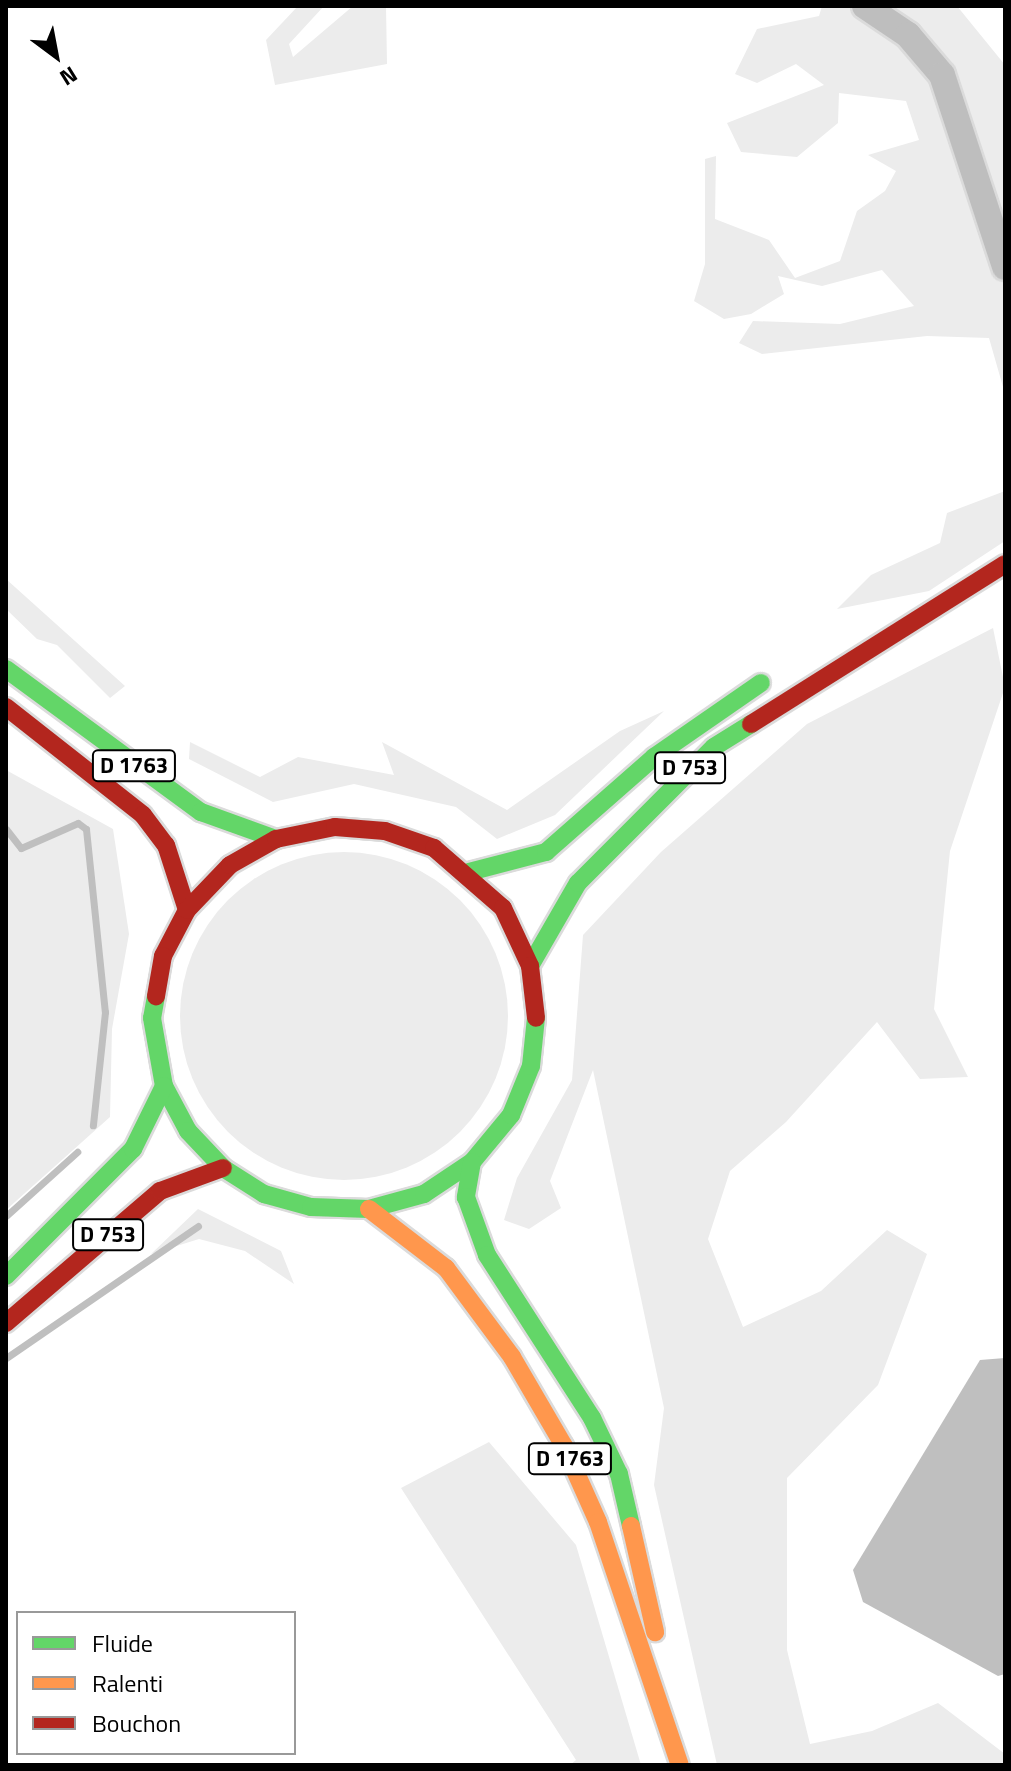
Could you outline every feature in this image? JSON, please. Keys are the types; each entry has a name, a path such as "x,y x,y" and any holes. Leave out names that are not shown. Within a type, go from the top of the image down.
{"main road":[{"name":"D 753","path":"530,966 578,883 674,782 772,705 901,624 1005,564"},
{"name":"D 753","path":"803,666 901,624"},
{"name":"D 1763","path":"6,669 201,812 276,839"},
{"name":"D 753","path":"469,872 546,852 698,723 775,677"},
{"name":"D 1763","path":"6,707 143,815 166,845 187,910"},
{"path":"335,827 385,831 469,872 503,908 530,966 537,1013 531,1066 511,1115 472,1162 424,1194 369,1209 288,1200 223,1168 188,1131 164,1086 152,1018 163,956 187,910 230,865 276,839 335,827"},
{"name":"D 753","path":"6,1276 133,1149 164,1086"},
{"name":"D 1763","path":"472,1162 466,1197 487,1255 592,1418 619,1474 645,1570 680,1765"},
{"name":"D 753","path":"6,1323 160,1191 223,1168"},
{"name":"D 1763","path":"369,1209 446,1268 512,1357 564,1446 598,1522 680,1765"}],"street":[{"path":"865,6 908,35 942,75 1005,267"}],"shaded area":[{"path":"298,6 324,6 289,44 293,57 353,6 386,6 387,64 275,85 266,40"},
{"path":"822,6 957,6 1005,65 1005,394 989,338 927,336 762,354 739,343 753,321 840,324 914,306 882,270 822,286 778,276 784,294 751,314 724,319 694,301 705,264 705,159 716,156 715,219 769,240 795,278 840,261 857,211 885,191 896,171 868,155 919,140 906,101 839,93 838,123 797,157 741,152 727,123 824,85 796,64 757,83 735,74 757,29 819,16"},
{"path":"1005,491 1005,541 929,591 837,609 871,575 940,543 947,513"},
{"path":"6,579 125,686 110,698 57,645 37,639 6,609"},
{"path":"993,628 1005,687 950,851 934,1009 968,1077 920,1079 877,1022 786,1122 730,1171 708,1239 743,1327 821,1291 887,1230 927,1254 878,1385 787,1478 787,1650 810,1744 872,1731 938,1703 1005,1754 1005,1765 717,1765 654,1485 664,1408 593,1070 550,1181 561,1208 529,1229 504,1220 517,1178 572,1080 583,935 661,852 807,724"},
{"path":"664,711 555,815 497,839 456,807 354,784 273,802 189,759 190,742 260,777 298,757 394,775 382,742 507,810 620,731"},
{"path":"6,770 113,829 129,934 112,1029 110,1117 6,1210"},
{"path":"344,852 376,855 407,864 435,879 460,900 481,925 496,953 505,984 508,1016 505,1048 496,1079 481,1107 460,1132 435,1153 407,1168 376,1177 344,1180 312,1177 281,1168 253,1153 228,1132 207,1107 192,1079 183,1048 180,1016 183,984 192,953 207,925 228,900 253,879 281,864 312,855"},
{"path":"198,1209 281,1251 294,1284 245,1251 199,1239 151,1254"},
{"path":"1005,1358 1005,1674 998,1676 863,1602 853,1570 980,1360"},
{"path":"489,1442 576,1545 641,1765 570,1765 576,1760 401,1488"}],"waterway":[{"path":"6,829 21,848 78,823 86,829 105,1012 93,1125"},
{"path":"6,1216 77,1152"},
{"path":"6,1358 198,1226"}],"traffic: fast":[{"path":"6,669 201,812 276,839"},
{"path":"469,872 546,852 654,757 761,683"},
{"path":"530,966 578,883 714,747 751,724"},
{"path":"156,996 152,1018 164,1086 188,1131 223,1168 264,1194 311,1207 369,1209 424,1194 472,1162 511,1115 531,1066 536,1018"},
{"path":"6,1276 133,1149 164,1086"},
{"path":"472,1162 466,1197 487,1255 592,1418 619,1474 631,1526"}],"traffic: slow":[{"path":"369,1209 446,1268 512,1357 564,1446 598,1522 680,1765"},
{"path":"631,1526 655,1632"}],"traffic: jam":[{"path":"751,724 1005,564"},
{"path":"6,707 143,815 166,845 187,910 163,956 156,996"},
{"path":"187,910 230,865 276,839 335,827 385,831 434,848 503,908 530,966 536,1018"},
{"path":"6,1323 160,1191 223,1168"}]}
